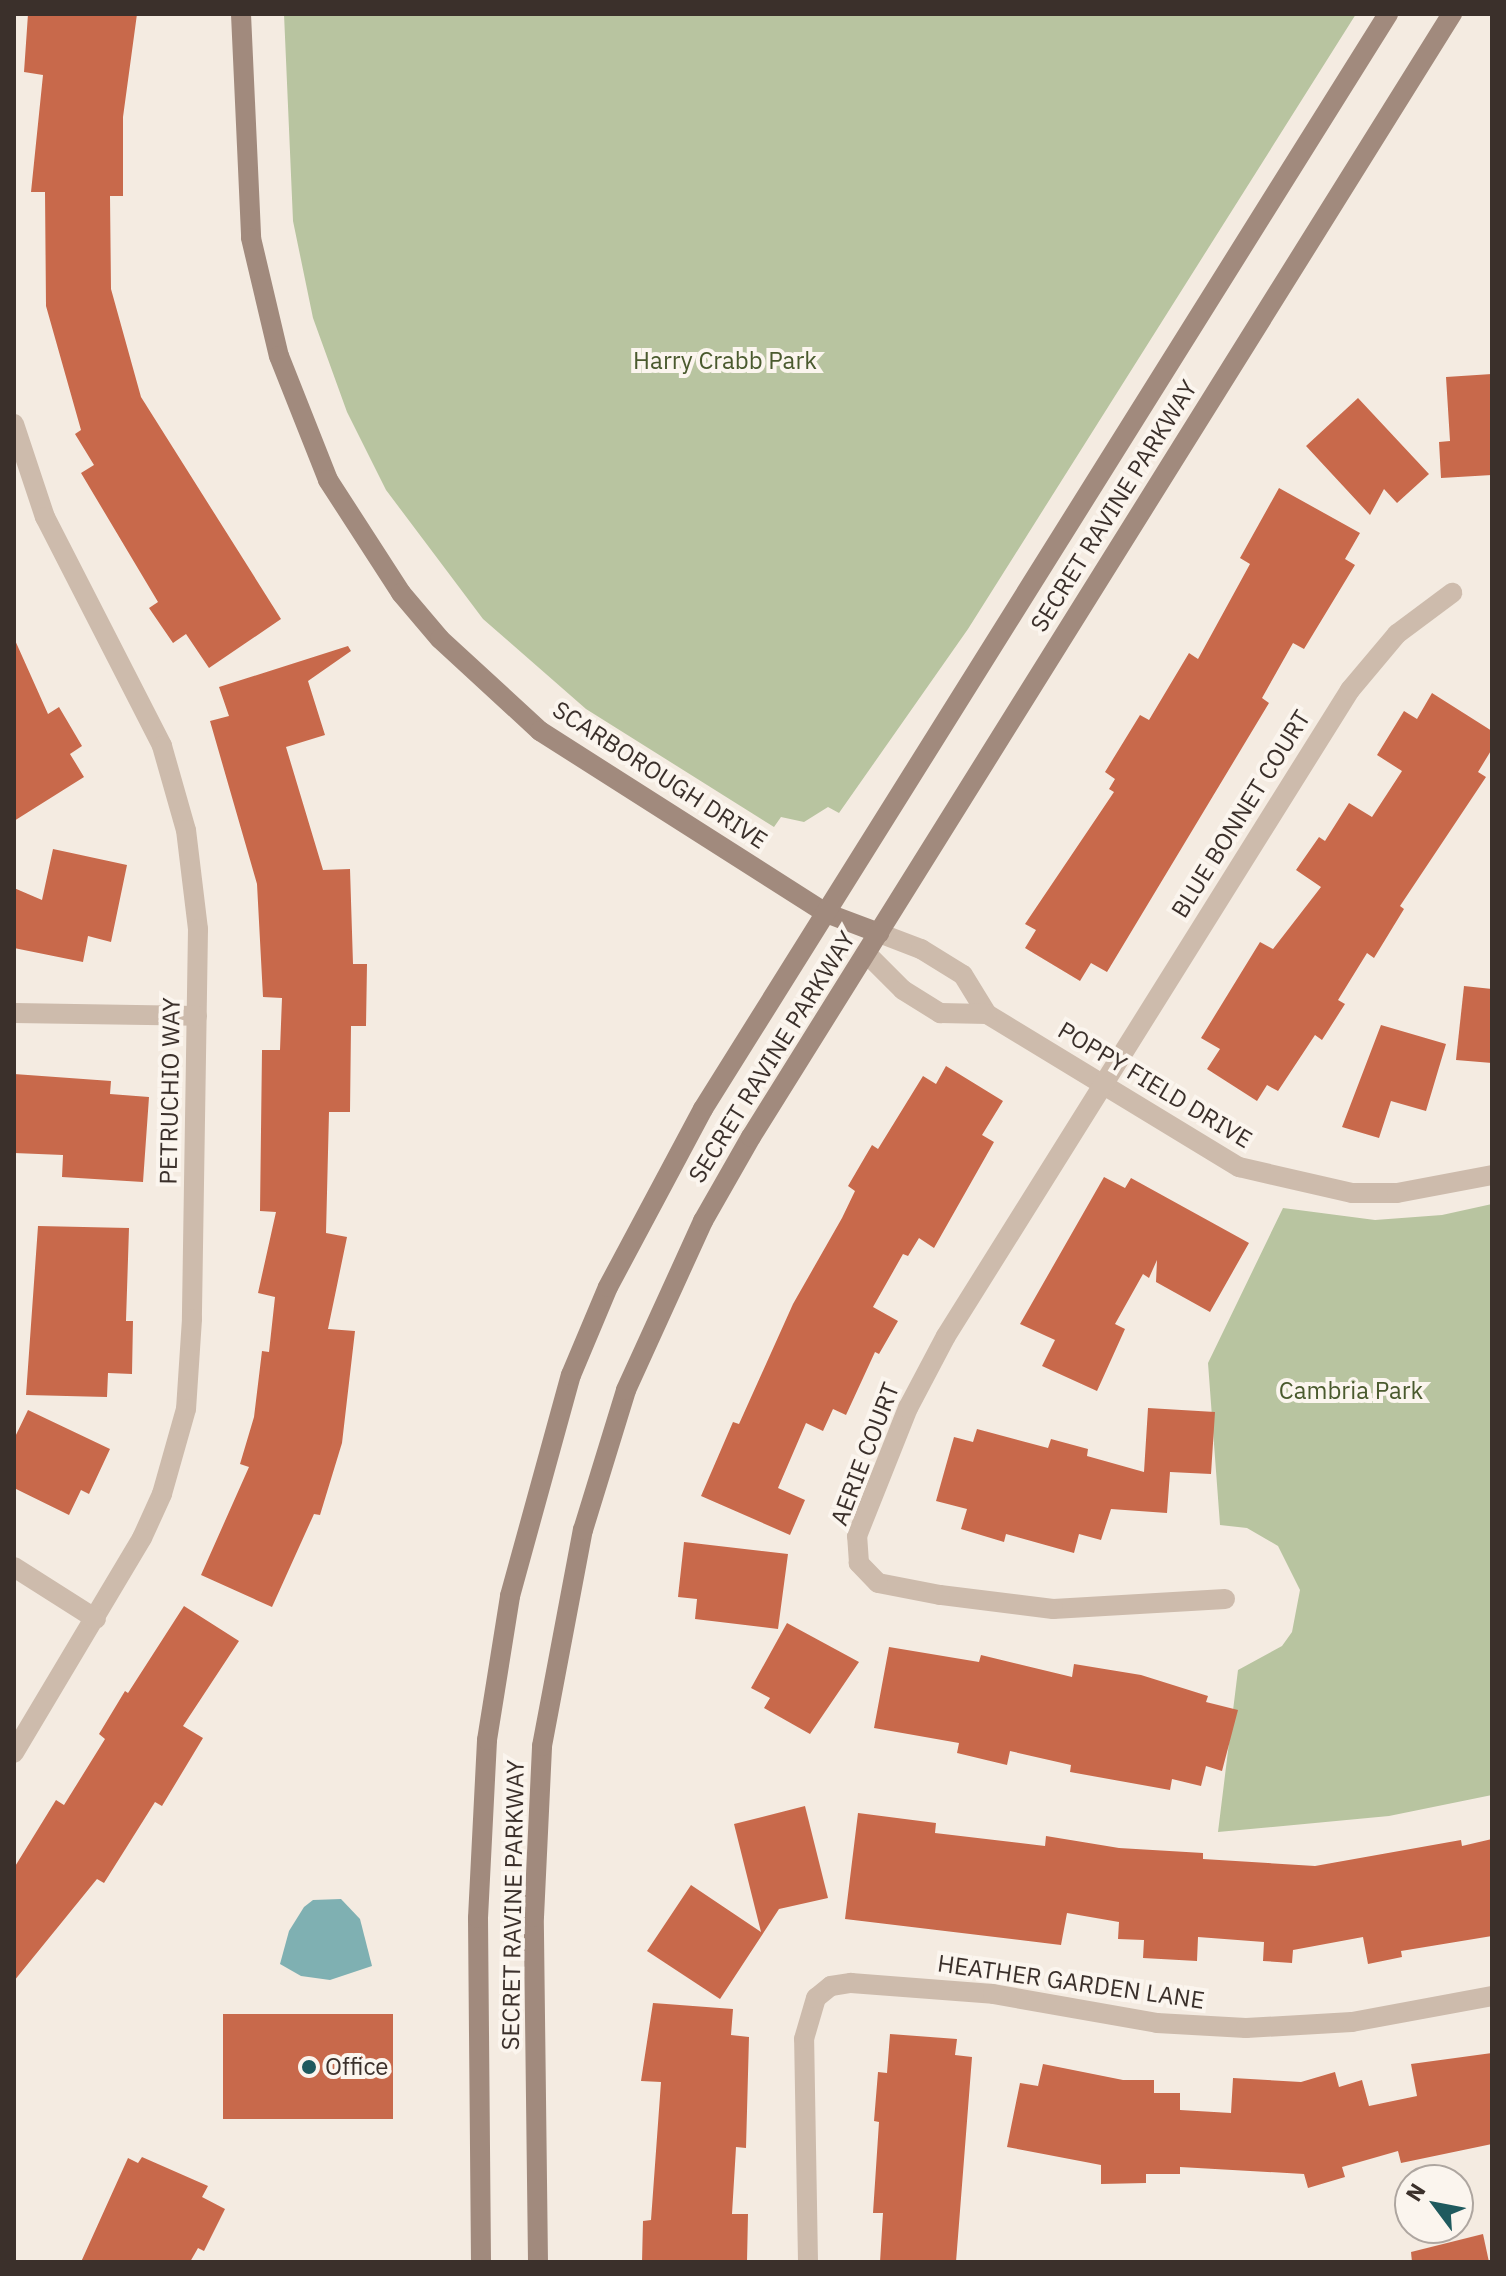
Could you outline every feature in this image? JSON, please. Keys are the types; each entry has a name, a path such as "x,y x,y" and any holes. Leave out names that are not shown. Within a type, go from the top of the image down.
{"main road":[{"name":"SCARBOROUGH DRIVE","path":"241,14 245,166 262,295 301,416 328,480 367,543 440,639 540,731 826,913"},
{"name":"SECRET RAVINE PARKWAY","path":"481,2262 481,1830 496,1675 528,1520 571,1375 608,1287 703,1109 1388,14"},
{"name":"SECRET RAVINE PARKWAY","path":"538,2262 536,1829 553,1673 583,1530 626,1390 703,1221 866,953 1452,14"},
{"path":"826,913 879,933"},
{"path":"826,913 866,953"}],"street":[{"name":"PETRUCHIO WAY","path":"14,424 45,517 137,691 175,784 194,880 197,1016 186,1409 162,1494 96,1619 14,1753"},
{"name":"BLUE BONNET COURT","path":"1102,1086 1350,690 1397,634 1452,593"},
{"name":"POPPY FIELD DRIVE","path":"879,933 921,949 963,975 987,1014 1239,1167 1301,1185 1397,1193 1492,1175"},
{"path":"866,953 903,990 940,1013 987,1014"},
{"path":"14,1013 197,1016"},
{"name":"AERIE COURT","path":"1102,1086 927,1369 857,1536 859,1563 878,1583 1053,1609 1225,1599"},
{"path":"14,1567 96,1619"},
{"name":"HEATHER GARDEN LANE","path":"808,2262 804,2039 806,2017 816,1998 831,1986 851,1983 970,1991 1157,2023 1246,2028 1352,2022 1492,1996"}],"green space":[{"name":"Harry Crabb Park","path":"284,14 1356,14 968,629 839,813 828,807 804,822 781,817 774,827 586,709 483,619 386,490 347,412 313,318 293,221"},
{"name":"Cambria Park","path":"1492,1204 1492,1795 1389,1816 1218,1832 1238,1670 1282,1646 1292,1632 1300,1590 1278,1546 1247,1528 1220,1525 1208,1363 1283,1208 1375,1220 1442,1215"}],"water":[{"path":"341,1899 360,1919 372,1966 330,1980 301,1976 280,1964 289,1931 304,1907 313,1900"}],"building":[{"path":"28,14 137,14 123,117 123,196 110,196 111,289 141,397 281,619 209,668 186,634 173,643 149,608 158,602 81,473 94,465 75,434 81,430 46,306 45,192 31,192 43,75 24,72"},
{"path":"1492,374 1492,475 1441,478 1439,442 1450,441 1446,377"},
{"path":"1358,398 1429,474 1397,503 1384,489 1370,515 1306,446"},
{"path":"1279,488 1360,533 1345,559 1355,565 1304,649 1293,643 1262,698 1269,703 1107,972 1091,963 1080,981 1025,948 1036,930 1025,924 1114,792 1109,789 1115,779 1105,772 1140,715 1149,720 1189,653 1198,659 1250,564 1240,558"},
{"path":"14,638 48,714 59,707 82,746 70,754 84,777 14,821"},
{"path":"348,646 351,651 308,681 325,735 286,747 323,870 350,869 353,964 367,964 366,1026 351,1026 350,1112 329,1112 326,1233 347,1237 328,1329 355,1331 342,1443 320,1515 314,1514 272,1607 201,1575 249,1467 240,1464 254,1417 262,1351 269,1352 275,1297 258,1293 276,1212 260,1211 262,1050 280,1050 282,998 263,997 257,884 210,721 229,716 219,687"},
{"path":"1432,693 1492,731 1492,749 1478,772 1486,777 1400,906 1404,909 1374,958 1367,953 1338,1000 1345,1004 1322,1040 1315,1035 1278,1091 1267,1085 1257,1101 1207,1069 1220,1049 1201,1038 1260,942 1273,949 1321,887 1296,870 1319,837 1325,841 1349,803 1372,817 1402,771 1377,755 1404,711 1417,719"},
{"path":"53,849 127,865 111,942 88,936 83,962 14,948 14,888 42,900"},
{"path":"1464,986 1492,989 1492,1063 1456,1060"},
{"path":"1381,1025 1446,1044 1426,1111 1391,1101 1379,1138 1342,1127"},
{"path":"946,1066 1003,1101 982,1135 994,1142 934,1248 919,1238 908,1256 903,1254 873,1307 898,1321 879,1354 875,1352 846,1415 833,1409 823,1431 806,1423 778,1488 805,1500 790,1535 701,1496 733,1422 739,1424 793,1304 855,1191 848,1186 872,1145 878,1149 923,1076 936,1084"},
{"path":"14,1074 111,1081 110,1094 149,1097 143,1182 62,1177 63,1155 14,1153"},
{"path":"1104,1177 1125,1188 1131,1178 1249,1243 1210,1312 1156,1282 1157,1260 1149,1278 1143,1274 1115,1324 1125,1329 1097,1391 1042,1366 1055,1340 1020,1324"},
{"path":"38,1226 129,1228 126,1321 133,1321 132,1374 108,1373 107,1397 26,1395"},
{"path":"1148,1408 1215,1412 1211,1474 1170,1472 1167,1513 1111,1509 1101,1540 1079,1534 1074,1553 1006,1534 1004,1542 961,1529 967,1509 936,1501 954,1437 973,1442 977,1429 1048,1448 1051,1439 1088,1449 1087,1456 1144,1472"},
{"path":"28,1410 110,1449 89,1494 81,1490 69,1515 14,1488 14,1439"},
{"path":"684,1542 788,1554 778,1629 695,1619 697,1599 678,1597"},
{"path":"184,1606 239,1641 183,1726 203,1738 162,1806 155,1802 104,1883 97,1879 14,1981 14,1868 56,1800 64,1805 105,1739 99,1734"},
{"path":"787,1623 859,1662 810,1734 764,1708 770,1698 751,1688"},
{"path":"889,1647 979,1662 981,1655 1072,1677 1074,1664 1141,1675 1208,1696 1206,1702 1238,1710 1222,1771 1206,1766 1201,1786 1172,1779 1170,1790 1070,1772 1071,1765 1010,1751 1007,1765 957,1753 959,1743 874,1728"},
{"path":"805,1806 828,1898 779,1909 720,1999 647,1951 691,1885 761,1932 734,1824"},
{"path":"858,1813 936,1823 935,1833 1045,1846 1046,1836 1119,1848 1203,1853 1203,1859 1315,1866 1461,1840 1462,1846 1492,1839 1492,1936 1401,1951 1402,1957 1368,1964 1363,1937 1293,1950 1292,1963 1263,1961 1264,1942 1198,1937 1197,1961 1143,1958 1144,1940 1118,1939 1119,1922 1067,1913 1061,1945 845,1919"},
{"path":"653,2003 733,2009 731,2035 749,2037 746,2148 736,2147 732,2214 748,2214 747,2262 642,2262 643,2221 651,2220 661,2082 641,2081"},
{"name":"Office","path":"223,2014 393,2014 393,2119 223,2119"},
{"path":"890,2034 957,2039 955,2055 972,2057 956,2262 880,2262 883,2213 873,2213 879,2122 874,2121 878,2072 887,2073"},
{"path":"1492,2053 1492,2144 1401,2163 1398,2151 1342,2167 1345,2177 1308,2188 1304,2174 1180,2167 1180,2174 1146,2174 1146,2183 1101,2184 1101,2165 1007,2147 1020,2083 1038,2086 1043,2064 1123,2080 1154,2080 1154,2093 1180,2093 1180,2110 1231,2113 1233,2078 1301,2082 1335,2072 1339,2087 1362,2080 1369,2106 1417,2096 1411,2064"},
{"path":"142,2157 208,2186 202,2197 225,2209 204,2251 198,2248 190,2262 81,2262 128,2158 138,2163"},
{"path":"1483,2234 1489,2262 1412,2262 1411,2252 1443,2244 1474,2244 1474,2236"}],"place":[{"name":"Office","path":"309,2067"}]}
